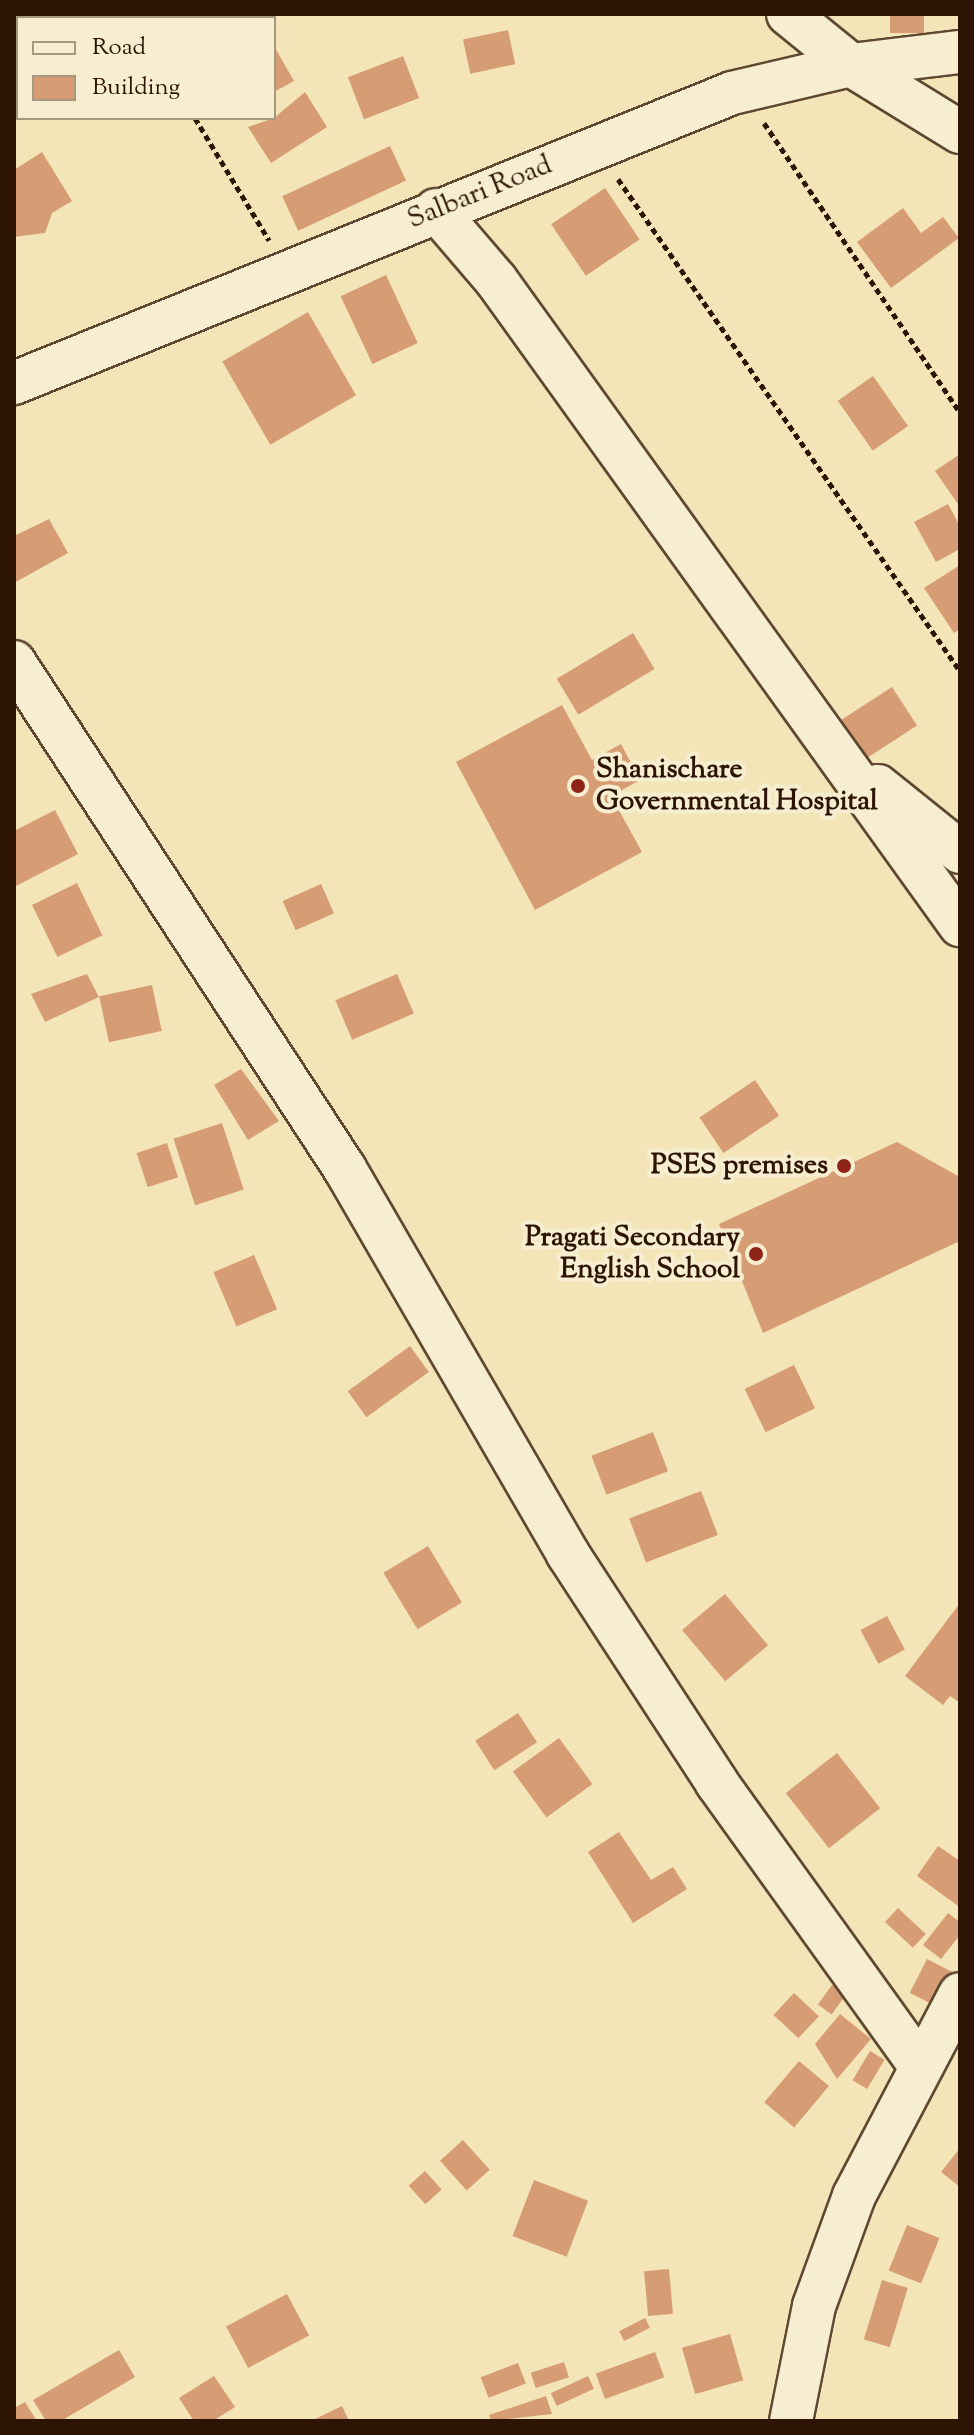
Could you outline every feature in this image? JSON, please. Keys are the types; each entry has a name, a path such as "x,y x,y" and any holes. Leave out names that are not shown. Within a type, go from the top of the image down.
{"street":[{"path":"788,14 851,65 960,132"},
{"name":"Salbari Road","path":"14,383 595,147 774,83 851,65 960,52"},
{"path":"436,210 496,280 960,925"},
{"path":"14,662 345,1169 568,1554 717,1783 920,2066"},
{"path":"834,750 960,852"},
{"path":"791,2421 814,2306 849,2210 920,2066 960,1994"}],"path":[{"path":"774,83 763,125 960,413"},
{"path":"196,120 287,272"},
{"path":"595,147 960,671"}],"building":[{"path":"890,14 924,14 924,33 890,33"},
{"path":"508,30 515,64 470,74 463,40"},
{"path":"276,50 294,81 276,91"},
{"path":"403,56 419,98 364,119 348,77"},
{"path":"305,92 327,127 271,163 248,127 276,120 276,116"},
{"path":"390,146 406,180 298,231 282,196"},
{"path":"42,152 72,201 52,213 45,233 14,237 14,170"},
{"path":"605,188 640,239 586,276 551,224"},
{"path":"903,208 921,233 943,217 959,238 891,288 857,242"},
{"path":"386,275 418,343 372,364 341,296"},
{"path":"308,312 356,395 270,445 222,362"},
{"path":"873,376 908,426 873,451 838,401"},
{"path":"960,454 960,507 935,471"},
{"path":"948,504 960,526 960,549 936,562 914,522"},
{"path":"49,519 68,553 14,583 14,536"},
{"path":"960,565 960,629 954,633 924,588"},
{"path":"633,633 655,669 578,715 557,679"},
{"path":"892,687 917,726 861,762 836,723"},
{"path":"562,705 592,760 621,744 640,780 611,796 642,852 535,910 456,762"},
{"path":"55,810 78,854 14,887 14,831"},
{"path":"77,883 102,935 57,957 32,905"},
{"path":"321,884 334,913 296,930 283,901"},
{"path":"87,974 99,997 45,1022 31,994"},
{"path":"397,974 414,1014 352,1040 335,1000"},
{"path":"152,985 162,1031 109,1042 99,996"},
{"path":"241,1069 279,1121 248,1140 214,1085"},
{"path":"755,1080 779,1116 723,1153 699,1117"},
{"path":"222,1123 244,1190 195,1205 173,1139"},
{"path":"897,1142 960,1177 960,1241 763,1333 719,1224"},
{"path":"167,1143 178,1177 148,1187 137,1153"},
{"path":"254,1255 277,1309 237,1327 213,1272"},
{"path":"410,1346 429,1372 367,1417 348,1391"},
{"path":"794,1365 815,1408 766,1432 745,1389"},
{"path":"653,1432 668,1471 606,1495 591,1456"},
{"path":"701,1491 718,1535 646,1562 629,1519"},
{"path":"428,1546 462,1603 417,1629 383,1573"},
{"path":"725,1594 768,1645 725,1681 682,1630"},
{"path":"960,1603 960,1703 950,1696 943,1705 905,1676"},
{"path":"887,1616 905,1650 878,1664 861,1630"},
{"path":"518,1713 537,1742 494,1770 475,1741"},
{"path":"559,1738 593,1784 546,1818 513,1772"},
{"path":"837,1753 880,1808 829,1848 786,1793"},
{"path":"619,1832 651,1880 673,1867 687,1889 633,1923 588,1852"},
{"path":"938,1846 960,1861 958,1906 917,1876"},
{"path":"898,1908 926,1934 913,1948 885,1922"},
{"path":"948,1913 960,1922 960,1935 941,1959 923,1945"},
{"path":"927,1959 952,1972 935,2006 910,1993"},
{"path":"832,1985 846,1995 832,2014 818,2004"},
{"path":"794,1993 819,2016 798,2038 774,2015"},
{"path":"840,2014 871,2039 837,2079 815,2044"},
{"path":"870,2051 885,2060 867,2089 852,2080"},
{"path":"799,2061 829,2086 794,2127 764,2102"},
{"path":"463,2140 490,2170 467,2190 440,2161"},
{"path":"960,2148 960,2187 941,2172"},
{"path":"425,2171 442,2190 425,2204 409,2186"},
{"path":"534,2180 588,2201 567,2257 512,2236"},
{"path":"907,2225 939,2238 921,2284 889,2270"},
{"path":"669,2269 673,2314 648,2316 644,2271"},
{"path":"882,2280 908,2288 890,2347 864,2339"},
{"path":"287,2294 309,2335 248,2368 226,2326"},
{"path":"645,2318 650,2328 624,2341 619,2331"},
{"path":"730,2334 743,2380 695,2394 682,2348"},
{"path":"119,2350 135,2377 61,2421 46,2421 33,2400"},
{"path":"655,2352 664,2377 605,2399 596,2374"},
{"path":"564,2362 569,2377 536,2388 531,2373"},
{"path":"518,2363 526,2384 489,2398 481,2377"},
{"path":"214,2376 235,2407 213,2421 194,2421 179,2398"},
{"path":"588,2376 594,2389 557,2406 551,2393"},
{"path":"546,2396 552,2414 491,2421 489,2415"},
{"path":"25,2402 37,2421 14,2421 14,2408"},
{"path":"342,2406 349,2421 311,2421"}],"place":[{"name":"Shanischare Governmental Hospital","path":"578,786"},
{"name":"PSES premises","path":"844,1166"},
{"name":"Pragati Secondary English School","path":"756,1254"}]}
